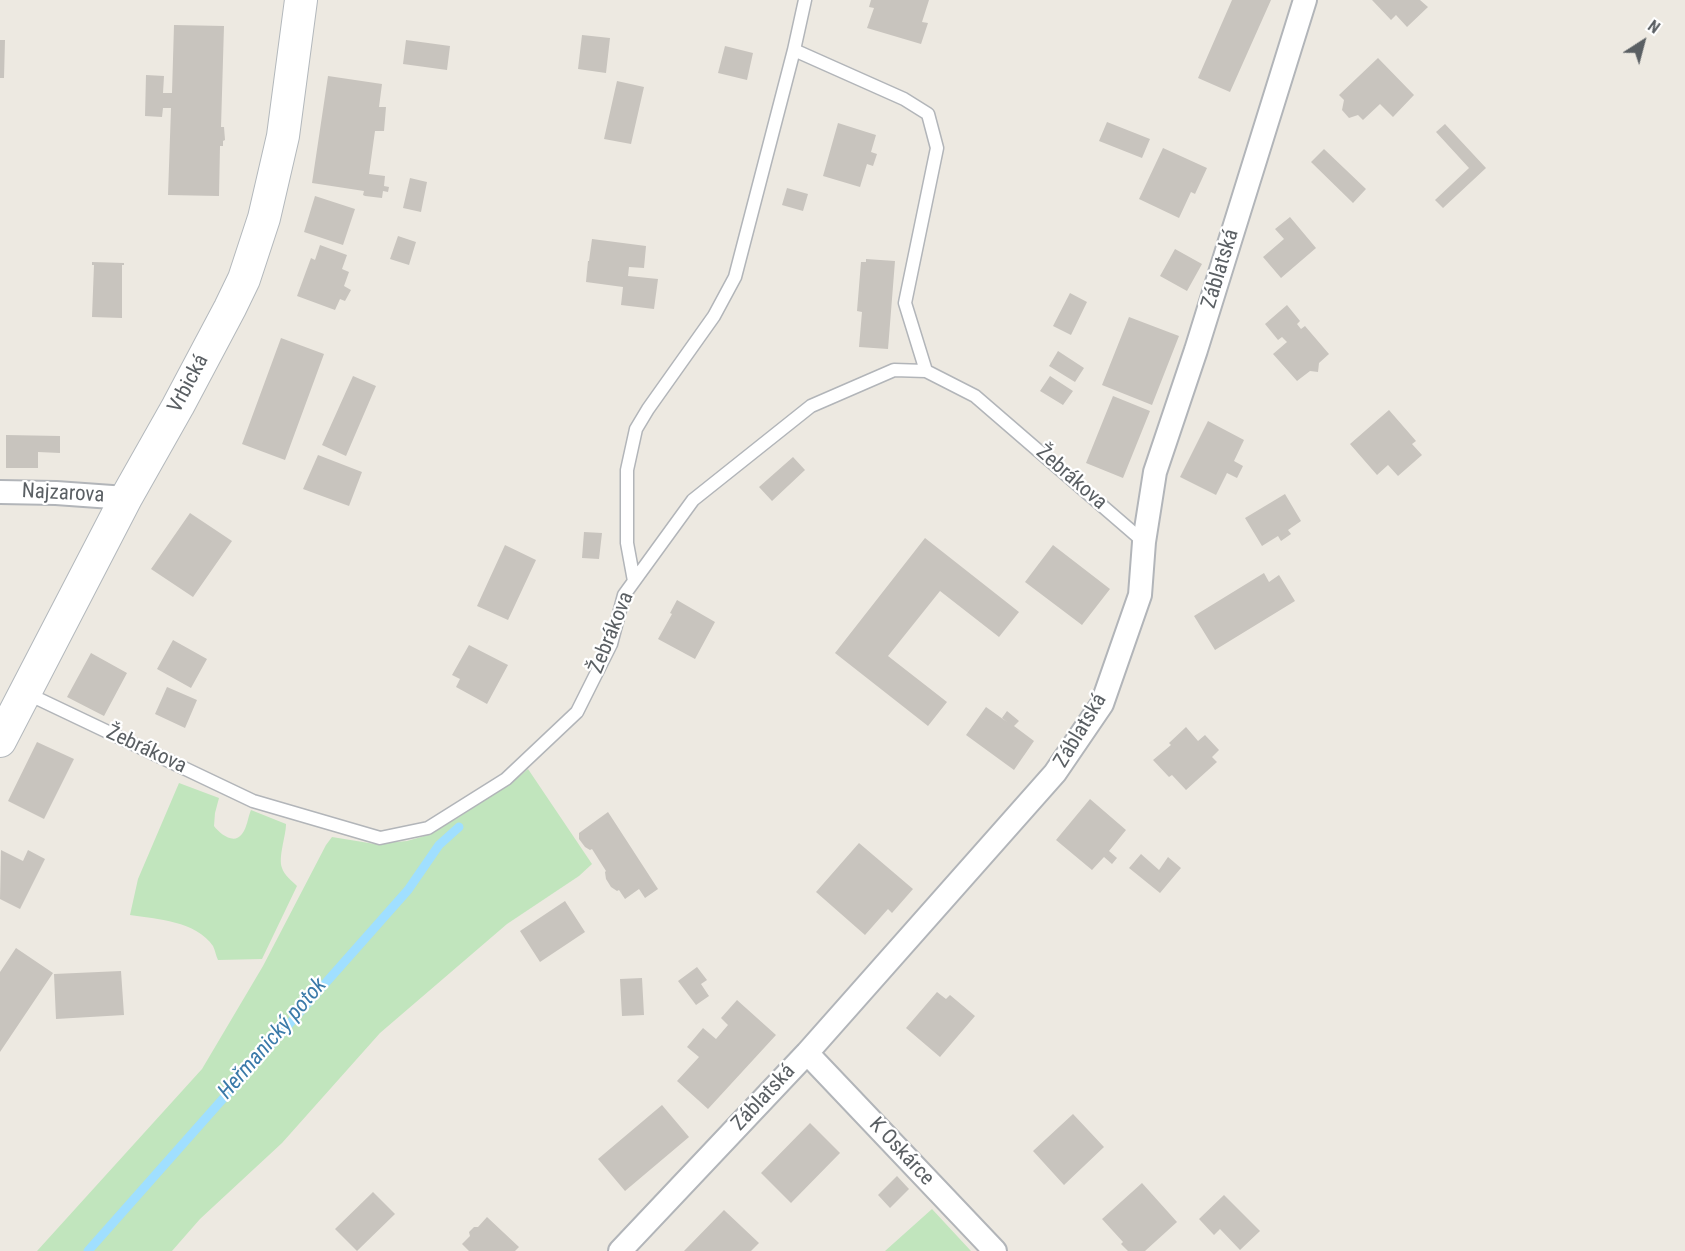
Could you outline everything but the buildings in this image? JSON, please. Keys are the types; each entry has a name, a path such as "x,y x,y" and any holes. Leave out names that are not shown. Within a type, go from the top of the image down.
{"street":[{"name":"Vrbická","path":"0,741 126,498 178,406 244,279 270,198 284,136 301,0"},
{"name":"Záblatská","path":"620,1251 807,1053 1055,773 1102,704 1140,595 1144,542 1155,472 1305,0"},
{"name":"Najzarova","path":"0,492 126,498"},
{"name":"K Oskárce","path":"807,1053 995,1251"}],"lane":[{"path":"634,581 627,543 627,470 636,429 714,316 735,277 806,0"},
{"path":"794,50 904,99 928,114 937,148 905,303 926,371"},
{"name":"Žebrákova","path":"26,693 253,801 380,838 428,828 506,778 577,712 612,644 624,595 693,500 811,406 894,370 926,371 975,396 1144,542"}],"green space":[{"path":"528,769 592,864 579,876 507,924 380,1033 282,1143 200,1219 172,1251 37,1251 202,1069 263,966 332,837 375,844 407,841 428,835 459,817"},
{"path":"179,783 219,798 214,826 227,837 235,839 242,834 251,810 286,824 281,863 284,873 297,886 262,959 218,960 213,946 197,931 164,920 130,915 138,879"},
{"path":"932,1209 971,1251 885,1251"}],"waterway":[{"name":"Heřmanický potok","path":"88,1251 408,890 439,845 459,827"}]}
